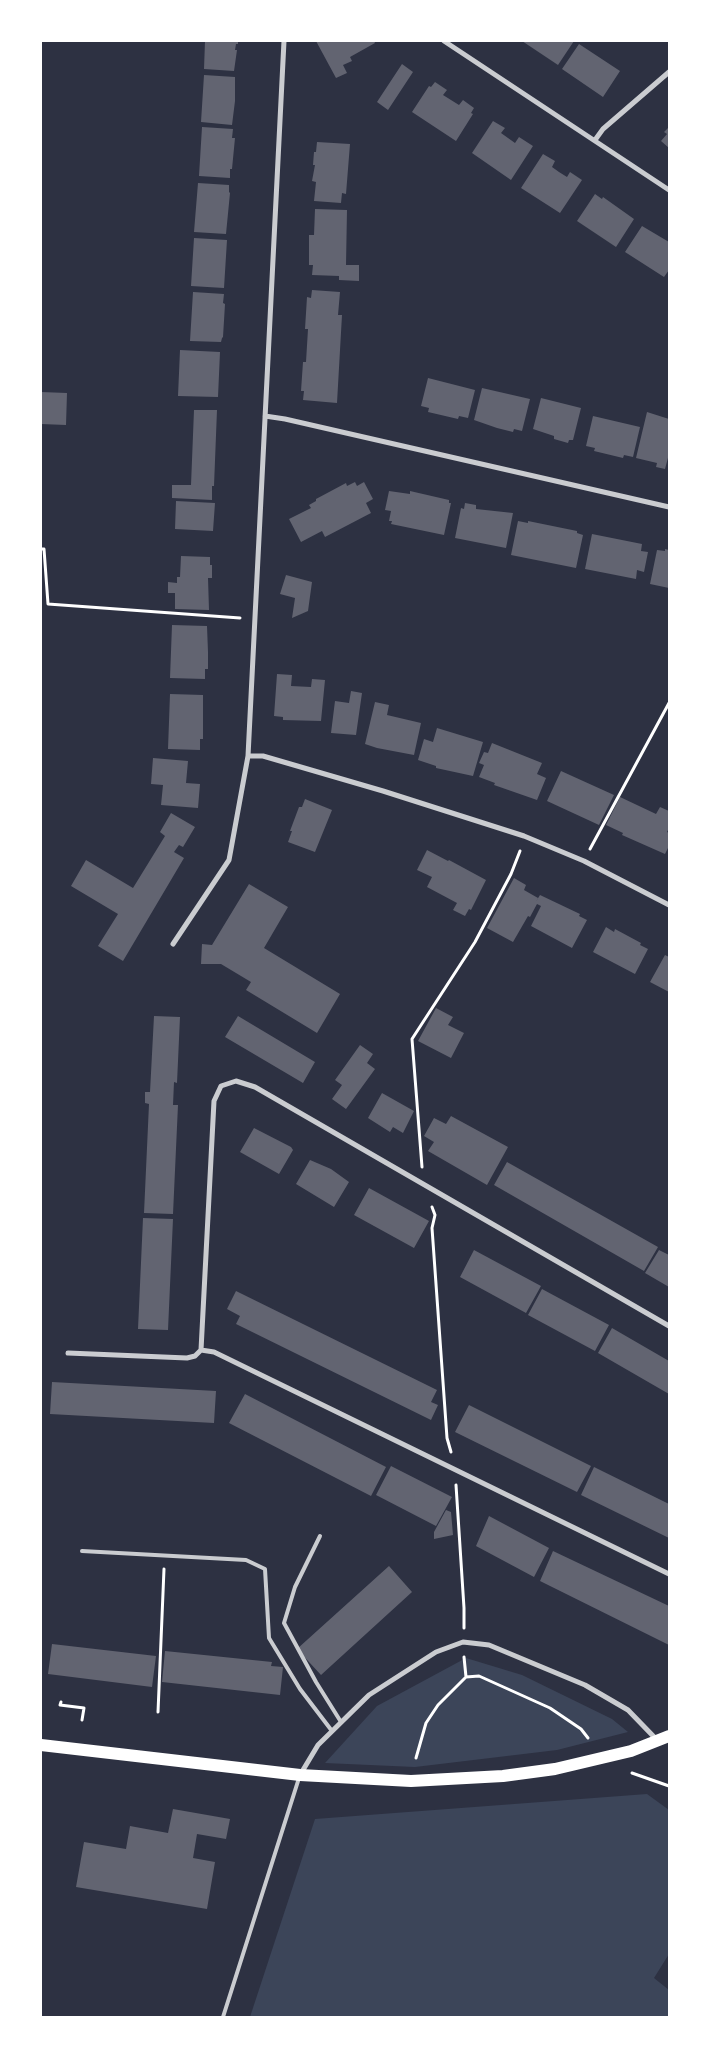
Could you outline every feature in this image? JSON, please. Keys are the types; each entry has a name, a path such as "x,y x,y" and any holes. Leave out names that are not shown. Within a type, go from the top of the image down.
{"main road":[{"path":"41,1745 300,1775 411,1781 503,1776 555,1769 597,1760 664,1739"}],"street":[{"path":"173,944 229,860 248,756 284,41"},
{"path":"444,41 669,190"},
{"path":"595,140 603,129 669,72"},
{"path":"265,416 669,507"},
{"path":"248,756 263,756 383,791 524,836 584,861 669,904"},
{"path":"68,1353 187,1358 195,1356 201,1350 214,1101 221,1086 236,1081 255,1087 669,1326"},
{"path":"201,1350 214,1352 669,1574"},
{"path":"300,1775 318,1745 369,1695 411,1666 436,1652 463,1642 489,1646 585,1685 628,1710 664,1739"}],"lane":[{"path":"320,1536 294,1587 284,1623 316,1682 341,1722"},
{"path":"82,1551 246,1560 265,1569 269,1638 300,1689 332,1731"},
{"path":"223,2017 300,1775"}],"path":[{"path":"42,549 48,604 231,618"},
{"path":"584,861 669,703"},
{"path":"466,1677 463,1642 464,1608 455,1471 447,1438 432,1228 435,1215 424,1186 412,1039 475,942 511,874 524,836"},
{"path":"158,1712 164,1556"},
{"path":"416,1758 426,1723 438,1705 466,1677 479,1676 550,1708 581,1729 588,1738"},
{"path":"61,1702 60,1705 84,1708 82,1720"},
{"path":"632,1773 669,1786"}],"shaded area":[{"path":"466,1658 522,1675 612,1719 628,1732 557,1750 415,1767 325,1763 377,1706"},
{"path":"647,1794 669,1810 669,1954 654,1978 669,1990 669,2017 250,2017 315,1819"}],"building":[{"path":"205,41 238,41 235,50 237,50 234,71 204,69"},
{"path":"316,41 374,41 375,43 350,57 352,61 343,65 347,73 336,78"},
{"path":"522,41 574,41 558,65"},
{"path":"579,44 620,71 603,97 562,69"},
{"path":"402,64 413,72 388,110 377,102"},
{"path":"204,75 235,77 232,125 201,122"},
{"path":"435,82 447,90 443,95 459,105 463,100 474,108 471,113 473,114 456,141 412,112 429,86 431,87"},
{"path":"493,121 505,128 501,133 515,143 519,137 533,146 511,180 472,153"},
{"path":"202,127 233,129 232,138 235,138 230,178 199,176"},
{"path":"669,127 669,148 661,141 667,134 664,132"},
{"path":"317,142 350,144 346,194 342,193 341,203 314,201 316,182 312,181 315,165 313,165 314,152 316,152"},
{"path":"543,154 555,161 552,167 559,172 567,177 570,172 582,180 560,213 521,188"},
{"path":"198,183 229,185 226,234 194,232"},
{"path":"595,194 602,199 603,197 634,219 616,247 577,221"},
{"path":"315,209 347,210 346,265 359,265 359,281 339,280 339,276 312,275 313,265 309,265 309,235 314,235"},
{"path":"642,226 669,242 669,270 664,277 625,252"},
{"path":"194,238 227,240 224,288 191,286"},
{"path":"312,290 340,292 338,315 342,315 337,403 303,400 304,391 301,391 303,362 306,362 308,329 305,329 307,297 311,298"},
{"path":"193,292 224,294 223,337 221,342 190,341"},
{"path":"180,350 220,352 218,397 178,396"},
{"path":"428,378 475,390 468,418 459,416 458,419 428,412 429,408 421,406"},
{"path":"482,388 530,399 522,431 514,429 513,432 474,420"},
{"path":"41,392 67,393 66,425 41,424"},
{"path":"541,398 581,408 573,440 569,440 568,443 533,429"},
{"path":"194,410 217,410 212,500 172,498 172,485 191,485"},
{"path":"647,412 669,419 669,454 665,469 656,467 657,463 636,458"},
{"path":"593,416 640,427 633,457 624,455 623,458 594,451 595,448 586,446"},
{"path":"355,482 357,486 364,482 373,499 366,503 371,513 325,537 322,531 301,542 289,519 311,508 309,505 316,501 316,499 346,483 347,486"},
{"path":"389,491 410,494 410,491 449,500 449,503 451,503 444,535 391,524 392,521 389,521 391,511 385,510"},
{"path":"176,501 215,503 213,531 175,529"},
{"path":"465,503 476,505 476,509 513,513 506,548 455,538 461,508 464,509"},
{"path":"518,521 528,523 528,521 577,531 577,533 583,535 576,568 511,555"},
{"path":"592,534 642,544 641,551 648,552 644,572 637,570 636,579 585,569"},
{"path":"665,549 669,550 669,588 650,584 657,550 665,551"},
{"path":"181,556 210,557 212,578 208,578 209,610 175,609 175,593 168,593 168,582 177,583 177,577 180,577"},
{"path":"286,575 312,582 308,611 292,618 295,598 280,594"},
{"path":"172,625 207,626 208,669 205,669 205,679 170,678"},
{"path":"277,674 292,675 291,686 311,687 312,679 325,680 321,721 283,720 283,717 274,716"},
{"path":"351,691 362,693 356,735 331,733 335,701 349,703"},
{"path":"170,694 203,695 203,739 200,739 200,750 168,749"},
{"path":"375,702 389,705 387,715 421,723 414,755 365,744"},
{"path":"437,728 483,742 473,776 436,768 436,766 418,760 424,739 433,742"},
{"path":"492,743 542,763 537,774 546,778 537,800 494,785 495,783 479,777 484,765 479,763 484,752 488,753"},
{"path":"153,758 188,761 186,783 200,784 198,808 161,805 163,785 151,784"},
{"path":"561,771 614,795 599,825 547,801"},
{"path":"620,797 656,814 660,807 669,811 669,828 667,832 669,833 669,846 665,854 622,835 623,833 606,825"},
{"path":"305,799 332,810 315,852 288,842 299,807 302,807"},
{"path":"171,813 195,827 183,847 179,845 174,852 184,858 123,961 98,946 118,914 71,886 86,860 133,888 165,836 160,832"},
{"path":"427,850 486,880 471,910 469,909 465,916 453,910 457,903 427,887 432,877 417,870"},
{"path":"514,878 526,885 524,890 538,898 535,903 540,895 580,914 579,916 587,920 572,948 531,926 541,906 537,904 513,942 487,928"},
{"path":"249,884 288,907 264,948 340,994 317,1033 246,990 251,982 221,964 201,964 202,944 212,945"},
{"path":"606,927 614,932 615,929 641,943 640,945 648,949 635,974 593,952"},
{"path":"665,955 669,957 669,992 650,982"},
{"path":"436,1008 453,1017 448,1025 464,1033 451,1058 418,1041"},
{"path":"154,1016 180,1017 177,1083 174,1082 173,1105 178,1105 173,1214 144,1213 149,1104 145,1103 145,1092 150,1092"},
{"path":"238,1016 315,1062 303,1083 225,1037"},
{"path":"360,1045 373,1054 367,1063 375,1069 346,1109 332,1099 342,1085 335,1080"},
{"path":"382,1093 414,1111 403,1133 393,1127 390,1132 368,1118"},
{"path":"451,1116 508,1147 487,1185 428,1151 434,1142 424,1136 434,1118 446,1124"},
{"path":"254,1128 291,1147 293,1150 279,1174 240,1152"},
{"path":"310,1160 331,1169 349,1182 334,1207 296,1184"},
{"path":"507,1162 658,1247 644,1271 494,1185"},
{"path":"369,1188 429,1221 414,1248 354,1215"},
{"path":"143,1218 173,1219 168,1330 138,1329"},
{"path":"474,1250 541,1286 526,1313 460,1277"},
{"path":"659,1250 669,1255 669,1287 645,1273"},
{"path":"542,1289 609,1325 595,1351 528,1315"},
{"path":"236,1291 437,1390 431,1402 438,1405 431,1420 236,1324 240,1316 227,1309"},
{"path":"612,1328 669,1361 669,1394 598,1353"},
{"path":"52,1382 216,1391 214,1423 50,1414"},
{"path":"245,1394 386,1467 371,1496 229,1423"},
{"path":"469,1405 591,1466 577,1492 455,1432"},
{"path":"391,1466 452,1497 436,1526 376,1495"},
{"path":"594,1467 669,1504 669,1538 581,1495"},
{"path":"446,1510 451,1512 453,1535 434,1539 434,1532"},
{"path":"489,1516 549,1548 534,1577 476,1546"},
{"path":"553,1551 669,1606 669,1645 540,1581"},
{"path":"389,1566 412,1592 321,1675 297,1649"},
{"path":"52,1644 156,1656 152,1687 48,1674"},
{"path":"165,1651 272,1662 271,1666 283,1667 280,1695 162,1682"},
{"path":"173,1809 230,1819 226,1839 197,1834 193,1858 215,1862 207,1909 76,1887 84,1842 126,1849 130,1826 168,1833"}]}
